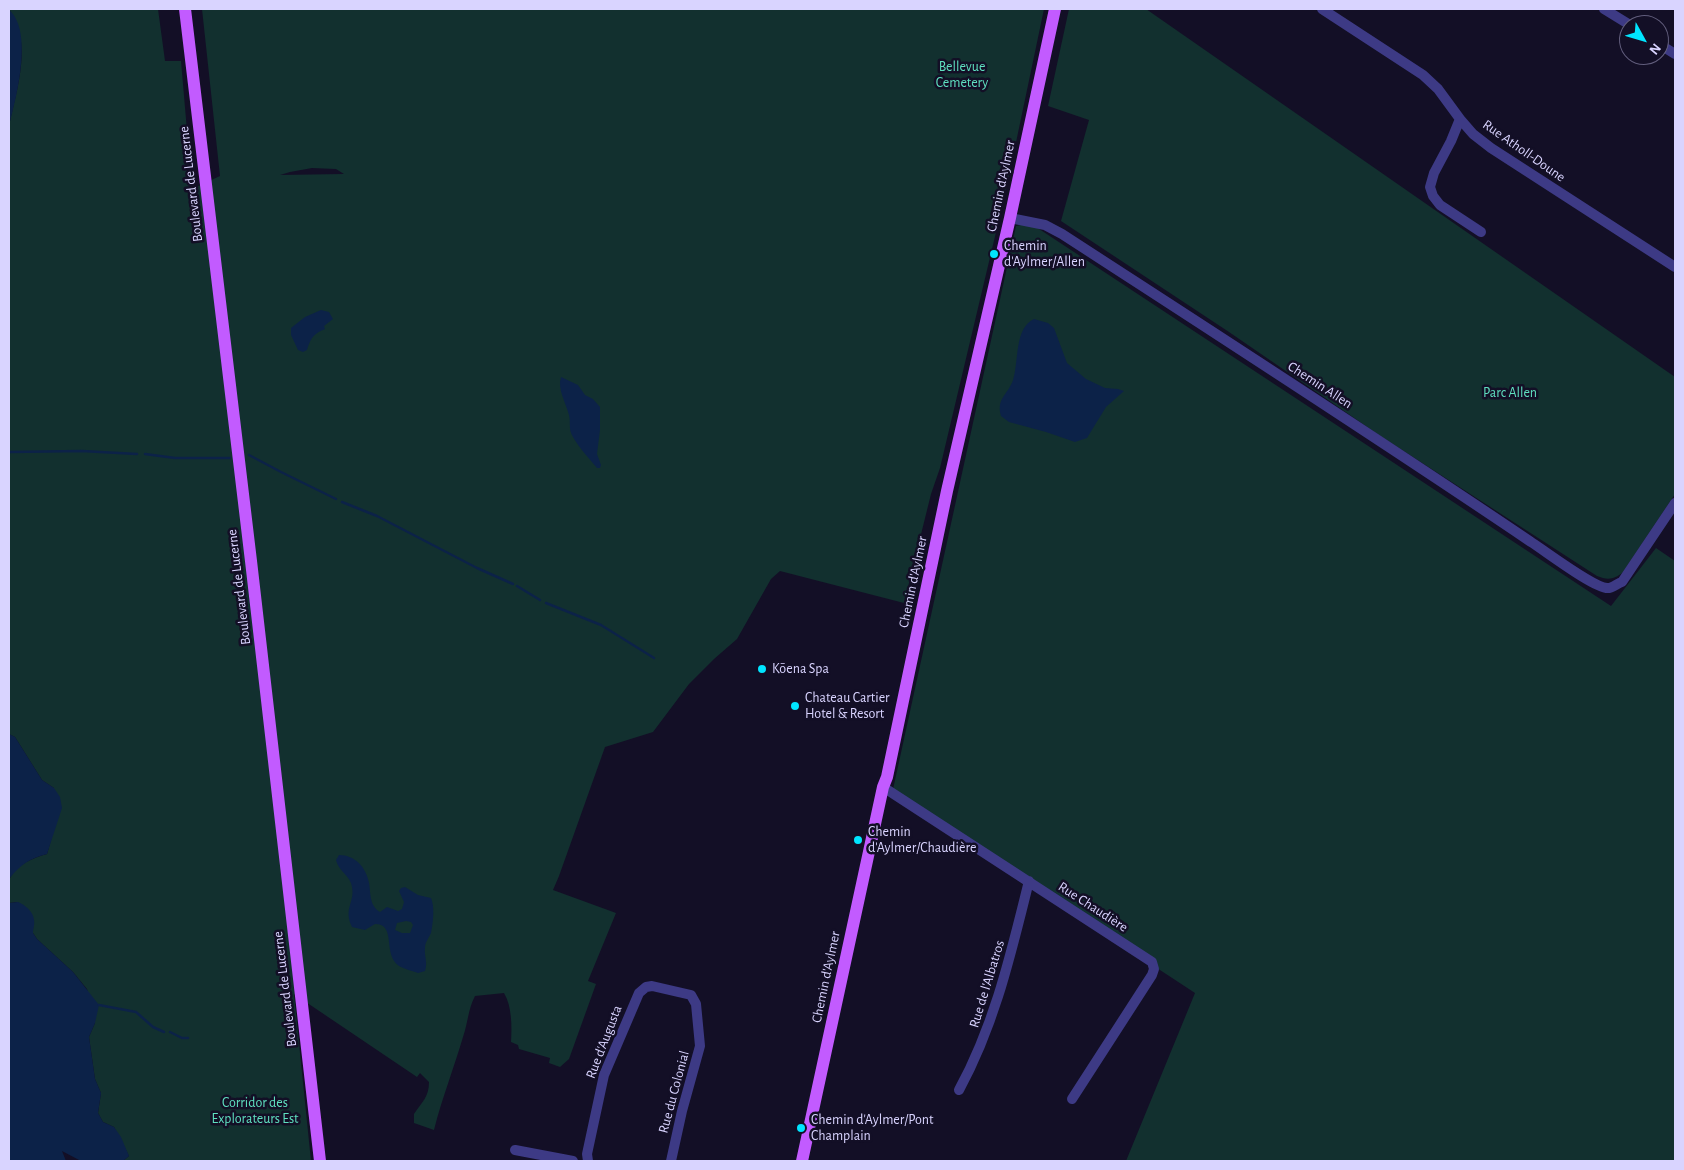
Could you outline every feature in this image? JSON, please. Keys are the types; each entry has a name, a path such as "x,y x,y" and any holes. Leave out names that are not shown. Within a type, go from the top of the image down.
{"main road":[{"name":"Boulevard de Lucerne","path":"185,9 320,1161"},
{"name":"Chemin d'Aylmer","path":"802,1161 883,787 889,768 947,491 1010,218 1055,9"}],"street":[{"name":"Rue Atholl-Doune","path":"1322,9 1423,75 1438,89 1473,134 1491,148 1675,267"},
{"path":"1604,9 1619,18"},
{"path":"1460,119 1451,141 1434,172 1430,187 1433,196 1440,205 1481,232"},
{"name":"Chemin Allen","path":"1010,218 1045,225 1062,234 1460,494 1576,573 1600,586 1608,588 1622,582 1675,503"},
{"name":"Rue Chaudière","path":"883,787 1152,962 1154,969 1072,1098"},
{"name":"Rue de l'Albatros","path":"959,1090 977,1054 996,1004 1010,958 1029,881"},
{"name":"Rue d'Augusta","path":"588,1161 586,1154 604,1074 638,993 646,987 652,986 686,993 694,999"},
{"name":"Rue du Colonial","path":"671,1161 682,1111 700,1052 701,1041 694,999"},
{"path":"516,1150 573,1161"}],"green space":[{"path":"9,9 158,9 165,61 181,61 192,189 220,176 202,9 1044,9 1006,190 940,468 931,494 904,603 780,571 771,579 737,639 689,684 653,732 605,747 553,890 616,913 588,981 596,984 569,1059 560,1067 549,1063 550,1058 519,1049 518,1045 511,1042 510,1010 504,993 475,996 434,1130 414,1123 414,1114 428,1092 429,1087 429,1082 420,1073 417,1077 294,994 311,1161 123,1161 129,1156 114,1127 103,1122 98,1113 101,1093 95,1079 89,1037 95,1023 87,989 73,972 37,939 33,933 33,927 18,902 9,903 9,883 13,873 26,862 47,854 51,840 54,788 42,780 15,737 9,734 9,126 19,81 22,51 16,22","holes":["312,168 336,169 344,174 280,175"]},
{"name":"Parc Allen","path":"1069,9 1146,9 1675,377 1675,494 1623,572 1617,577 1604,578 1597,576 1379,435 1229,332 1061,221 1089,120 1048,106"},
{"path":"1030,223 1611,606 1656,548 1675,561 1675,1161 1126,1161 1195,993 892,794 1016,226"}],"water":[{"path":"9,10 16,20 21,33 22,49 19,83 9,126"},
{"path":"321,310 329,312 333,319 324,326 325,329 313,337 307,350 303,352 298,350 291,335 291,328 305,317"},
{"path":"1034,319 1048,323 1054,328 1067,363 1086,379 1105,388 1124,391 1106,407 1087,438 1075,442 1009,422 1001,416 1000,405 1013,380 1020,338 1028,323"},
{"path":"561,377 578,385 585,395 593,399 600,407 597,454 601,465 600,468 597,468 584,453 571,434 569,415 560,386"},
{"path":"9,734 15,737 42,780 54,788 60,797 62,808 47,854 26,863 9,879"},
{"path":"339,855 350,857 359,863 368,877 372,903 380,912 387,907 398,911 402,909 404,902 399,891 401,888 405,887 418,895 431,898 433,920 431,933 425,946 425,971 418,973 408,970 399,966 394,961 388,934 382,925 375,924 365,930 352,927 349,915 352,897 351,883 336,860","holes":["411,922 413,925 410,933 402,933 395,930 397,923"]},
{"path":"18,902 32,914 34,922 33,933 37,939 73,972 99,1005 95,1023 89,1037 95,1079 101,1093 98,1113 103,1122 114,1127 121,1137 129,1156 123,1161 81,1161 62,1151 66,1161 9,1161 9,903"}],"waterway":[{"path":"9,452 82,451 137,454"},
{"path":"145,454 175,458 230,458"},
{"path":"249,455 336,499"},
{"path":"342,502 377,516 477,568 513,584"},
{"path":"517,586 540,600"},
{"path":"546,603 601,625 654,658"},
{"path":"99,1005 136,1012 153,1027 164,1032"},
{"path":"170,1032 182,1038 188,1038"}],"place":[{"name":"Chemin d'Aylmer/Allen","path":"994,254"},
{"name":"Kōena Spa","path":"762,669"},
{"name":"Chateau Cartier Hotel & Resort","path":"795,706"},
{"name":"Chemin d'Aylmer/Chaudière","path":"858,840"},
{"name":"Chemin d'Aylmer/Pont Champlain","path":"801,1128"}],"park label":[{"name":"Bellevue Cemetery","path":"962,76"},
{"name":"Corridor des Explorateurs Est","path":"255,1112"}]}
